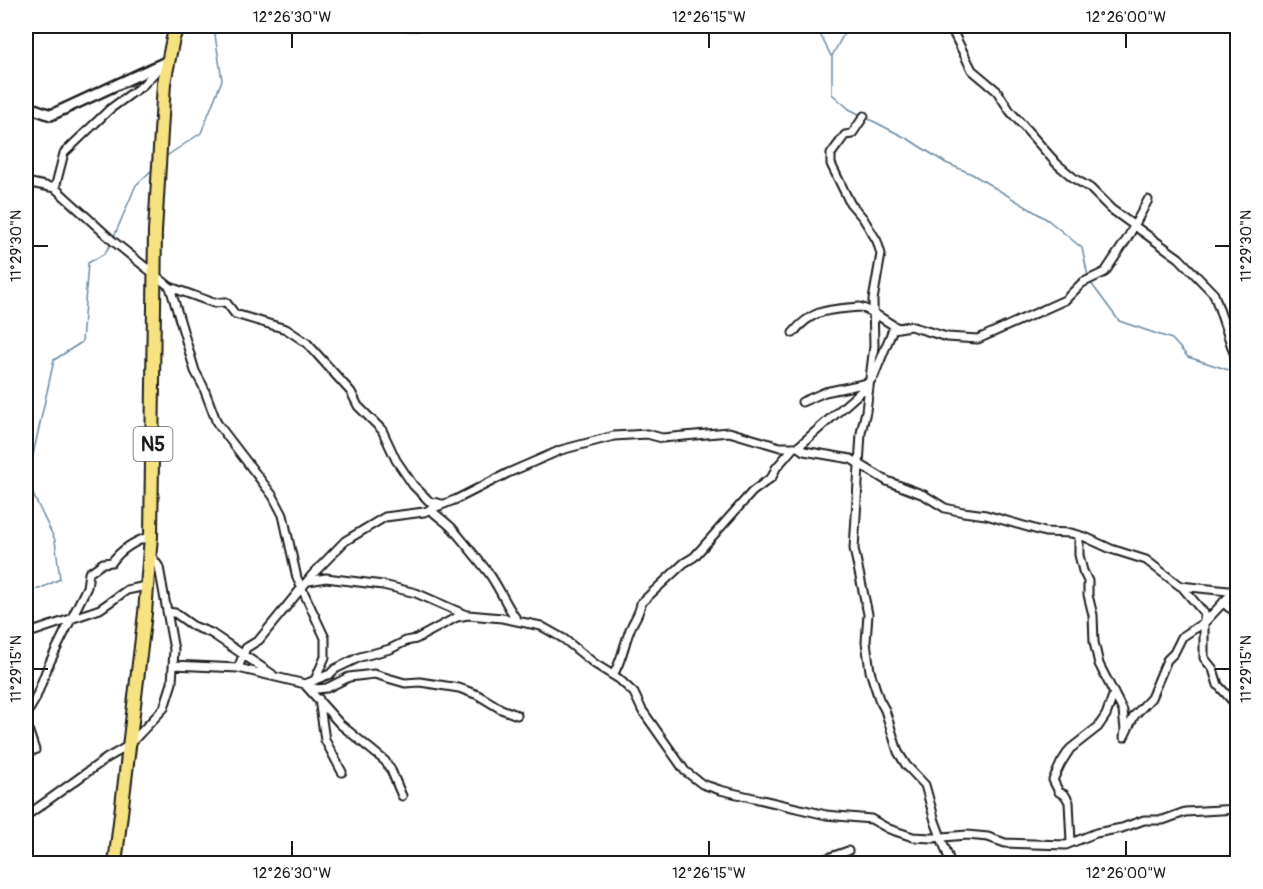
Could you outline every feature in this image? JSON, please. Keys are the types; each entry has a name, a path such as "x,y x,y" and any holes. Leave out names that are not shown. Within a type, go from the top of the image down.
{"highway":[{"name":"N5","path":"115,864 152,536 154,273 161,123 167,64 178,26"}],"street":[{"path":"950,26 972,70 997,91 1010,111 1058,164 1090,188 1111,209 1179,258 1214,294 1238,365"},
{"path":"26,106 51,115 167,64"},
{"path":"55,188 64,153 110,109 167,64"},
{"path":"864,116 852,134 845,135 831,154 831,164 850,203 878,241 881,254 873,300 874,346 859,464 854,549 868,614 866,642 870,671 898,752 924,785 951,864"},
{"path":"26,182 55,188 113,241 170,287 214,303 226,302 235,314 286,329 307,343 351,392 358,406 382,430 396,460 413,484 429,501 444,504"},
{"path":"613,675 622,658 641,603 684,563 694,557 752,492 772,477 776,468 796,447 841,411 869,382 874,376 893,329 910,326 947,337 978,339 1065,300 1082,283 1105,272 1148,200"},
{"path":"170,287 195,371 217,423 273,496 283,515 304,585 326,638 325,657 315,680"},
{"path":"793,333 798,326 818,312 859,308 866,308 898,328"},
{"path":"801,402 825,392 869,382"},
{"path":"238,668 246,648 259,640 304,585 345,541 385,517 424,512 561,450 614,436 647,434 662,438 729,432 780,447 796,447 804,451 843,457 887,481 924,495 945,508 986,515 1045,532 1079,535 1111,549 1146,560 1175,584 1235,592"},
{"path":"430,509 469,547 490,574 508,609 518,620"},
{"path":"1079,535 1079,555 1088,581 1094,642 1100,664 1123,711 1124,737 1134,716 1151,698 1156,681 1160,678 1167,660 1174,653 1182,637 1204,622 1235,592"},
{"path":"26,715 35,700 44,674 58,649 69,620 87,587 89,573 103,563 112,562 118,554 135,541 152,536"},
{"path":"26,816 107,758 128,746 164,708 172,683 174,650 159,567 149,553"},
{"path":"304,585 326,578 383,585 437,601 466,615 518,620 541,626 564,639 634,693 642,710 685,771 702,784 826,815 871,819 889,829 913,837 988,837 1005,843 1066,845 1096,833 1122,828 1148,819 1163,820 1185,812 1238,810"},
{"path":"26,634 100,609 127,590 146,586"},
{"path":"1182,586 1203,610 1204,658 1213,669 1218,685 1237,706"},
{"path":"1224,601 1228,607 1238,613"},
{"path":"168,612 175,613 193,626 211,633 242,656 276,676"},
{"path":"305,684 360,657 416,639 433,632 446,622 466,615"},
{"path":"173,664 238,668 276,676 317,689 327,688 349,677 374,674 405,683 420,682 459,688 517,715"},
{"path":"305,684 340,724 385,760 402,796"},
{"path":"1071,842 1069,802 1065,795 1059,792 1053,780 1070,750 1098,727 1106,715 1114,693"},
{"path":"319,699 325,740 342,772"},
{"path":"26,723 35,750"},
{"path":"789,864 825,859 848,852"}],"waterway":[{"path":"165,157 201,133 222,80 215,35 216,26"},
{"path":"393,26 411,31 422,31 440,26"},
{"path":"810,26 819,32 831,56"},
{"path":"848,26 832,56 832,94 849,109 861,115"},
{"path":"865,117 908,139 946,163 972,174 1048,220 1082,248 1088,276"},
{"path":"113,239 136,185 153,169"},
{"path":"26,588 39,589 60,579 55,540 27,482 54,360 82,342 88,263 104,254 111,244"},
{"path":"1091,283 1119,321 1172,339 1188,357 1238,373"}]}
